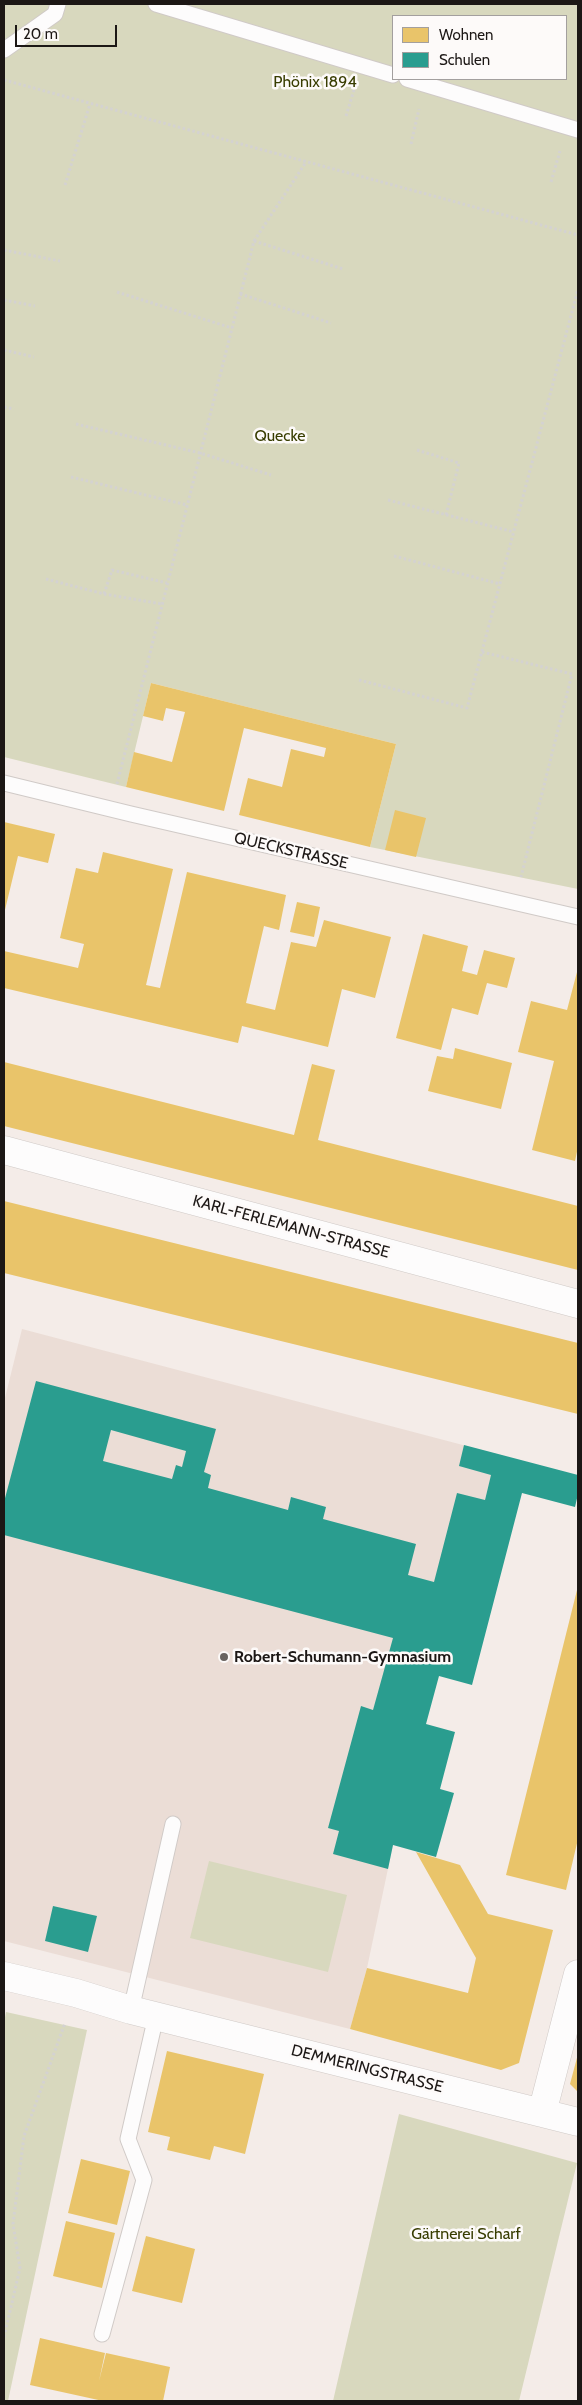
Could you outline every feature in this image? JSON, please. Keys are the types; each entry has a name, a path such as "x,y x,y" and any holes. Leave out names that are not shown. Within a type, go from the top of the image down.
{"street":[{"name":"KARL-FERLEMANN-STRASSE","path":"4,1150 578,1304"},
{"path":"542,2113 578,1974"},
{"name":"DEMMERINGSTRASSE","path":"4,1976 578,2122"}],"lane":[{"path":"4,50 55,14 58,4"},
{"path":"156,4 392,75"},
{"path":"410,80 572,128"},
{"name":"QUECKSTRASSE","path":"4,783 578,917"},
{"path":"102,2334 144,2180 128,2140 144,2013 174,1824"}],"path":[{"path":"4,80 578,235"},
{"path":"411,144 426,84"},
{"path":"65,185 90,104"},
{"path":"551,182 572,128"},
{"path":"111,809 254,241 306,162"},
{"path":"254,241 343,269"},
{"path":"4,250 60,261"},
{"path":"359,680 467,708 578,289"},
{"path":"117,292 232,328"},
{"path":"240,294 331,323"},
{"path":"4,300 35,306"},
{"path":"4,350 34,358"},
{"path":"4,406 14,409"},
{"path":"76,424 200,453 271,475"},
{"path":"417,450 459,463 446,515"},
{"path":"71,477 187,505"},
{"path":"388,500 514,532"},
{"path":"394,556 500,584"},
{"path":"104,594 112,570 167,583"},
{"path":"46,579 104,594 162,604"},
{"path":"482,652 572,674 521,878"},
{"path":"4,2337 20,2268 14,2224 24,2136 58,2044"}],"shaded area":[{"name":"Robert-Schumann-Gymnasium","path":"22,1329 497,1454 393,1845 367,1968 350,2029 4,1941 4,1402"}],"green space":[{"name":"Quecke","path":"4,4 578,4 578,889 370,847 396,744 151,683 126,787 4,757"},
{"path":"209,1861 347,1895 328,1972 190,1938"},
{"path":"6,2012 87,2030 8,2401 4,2401 4,2023"},
{"name":"Gärtnerei Scharf","path":"399,2114 577,2163 519,2401 333,2401"}],"building: Wohnen":[{"path":"151,683 396,744 370,847 239,815 248,778 282,787 291,749 324,757 326,748 244,728 224,811 126,787 134,752 172,762 185,712 166,708 163,721 143,716"},
{"path":"395,810 426,818 416,857 385,850"},
{"path":"4,822 55,834 48,863 18,856 4,914"},
{"path":"103,852 173,869 146,985 160,988 187,872 286,895 279,930 264,926 246,1003 275,1010 291,942 316,947 324,920 391,937 375,998 342,989 328,1047 242,1026 238,1043 4,988 4,951 78,968 84,944 60,938 76,868 98,873"},
{"path":"297,902 320,907 314,937 290,932"},
{"path":"423,934 468,946 462,971 477,975 484,950 515,958 507,988 487,983 478,1015 452,1008 441,1050 396,1038"},
{"path":"577,972 578,1147 575,1161 532,1150 554,1061 518,1052 531,1001 567,1010"},
{"path":"455,1048 512,1063 501,1109 428,1091 437,1056 453,1059"},
{"path":"4,1062 294,1135 312,1064 335,1070 318,1140 578,1206 578,1270 4,1126"},
{"path":"4,1201 578,1343 578,1414 4,1273"},
{"path":"578,1586 578,1839 566,1890 506,1875"},
{"path":"416,1852 460,1865 488,1914 553,1930 519,2063 501,2070 350,2029 367,1968 468,1993 476,1958"},
{"path":"167,2051 264,2074 245,2154 214,2146 210,2160 167,2150 170,2137 148,2132"},
{"path":"578,2054 578,2092 570,2084"},
{"path":"81,2159 130,2171 117,2225 68,2213"},
{"path":"66,2221 115,2233 102,2288 53,2276"},
{"path":"146,2236 195,2249 182,2303 132,2291"},
{"path":"40,2338 105,2353 99,2381 106,2353 170,2367 163,2401 103,2401 30,2385"}],"building: Schulen":[{"path":"36,1381 216,1429 204,1472 211,1475 208,1488 288,1510 291,1497 326,1507 323,1519 416,1544 408,1575 434,1582 457,1493 485,1500 491,1475 459,1466 464,1445 578,1475 578,1494 575,1507 522,1493 472,1685 439,1676 426,1724 455,1732 440,1789 454,1793 436,1857 393,1845 388,1869 333,1854 339,1831 328,1828 361,1706 373,1710 393,1638 4,1535 4,1502","holes":["111,1430 186,1451 182,1467 176,1465 172,1479 103,1461"]},
{"path":"53,1906 97,1916 88,1952 45,1941"}],"place":[{"name":"Robert-Schumann-Gymnasium","path":"224,1657"}],"park label":[{"name":"Phönix 1894","path":"315,82"}]}
